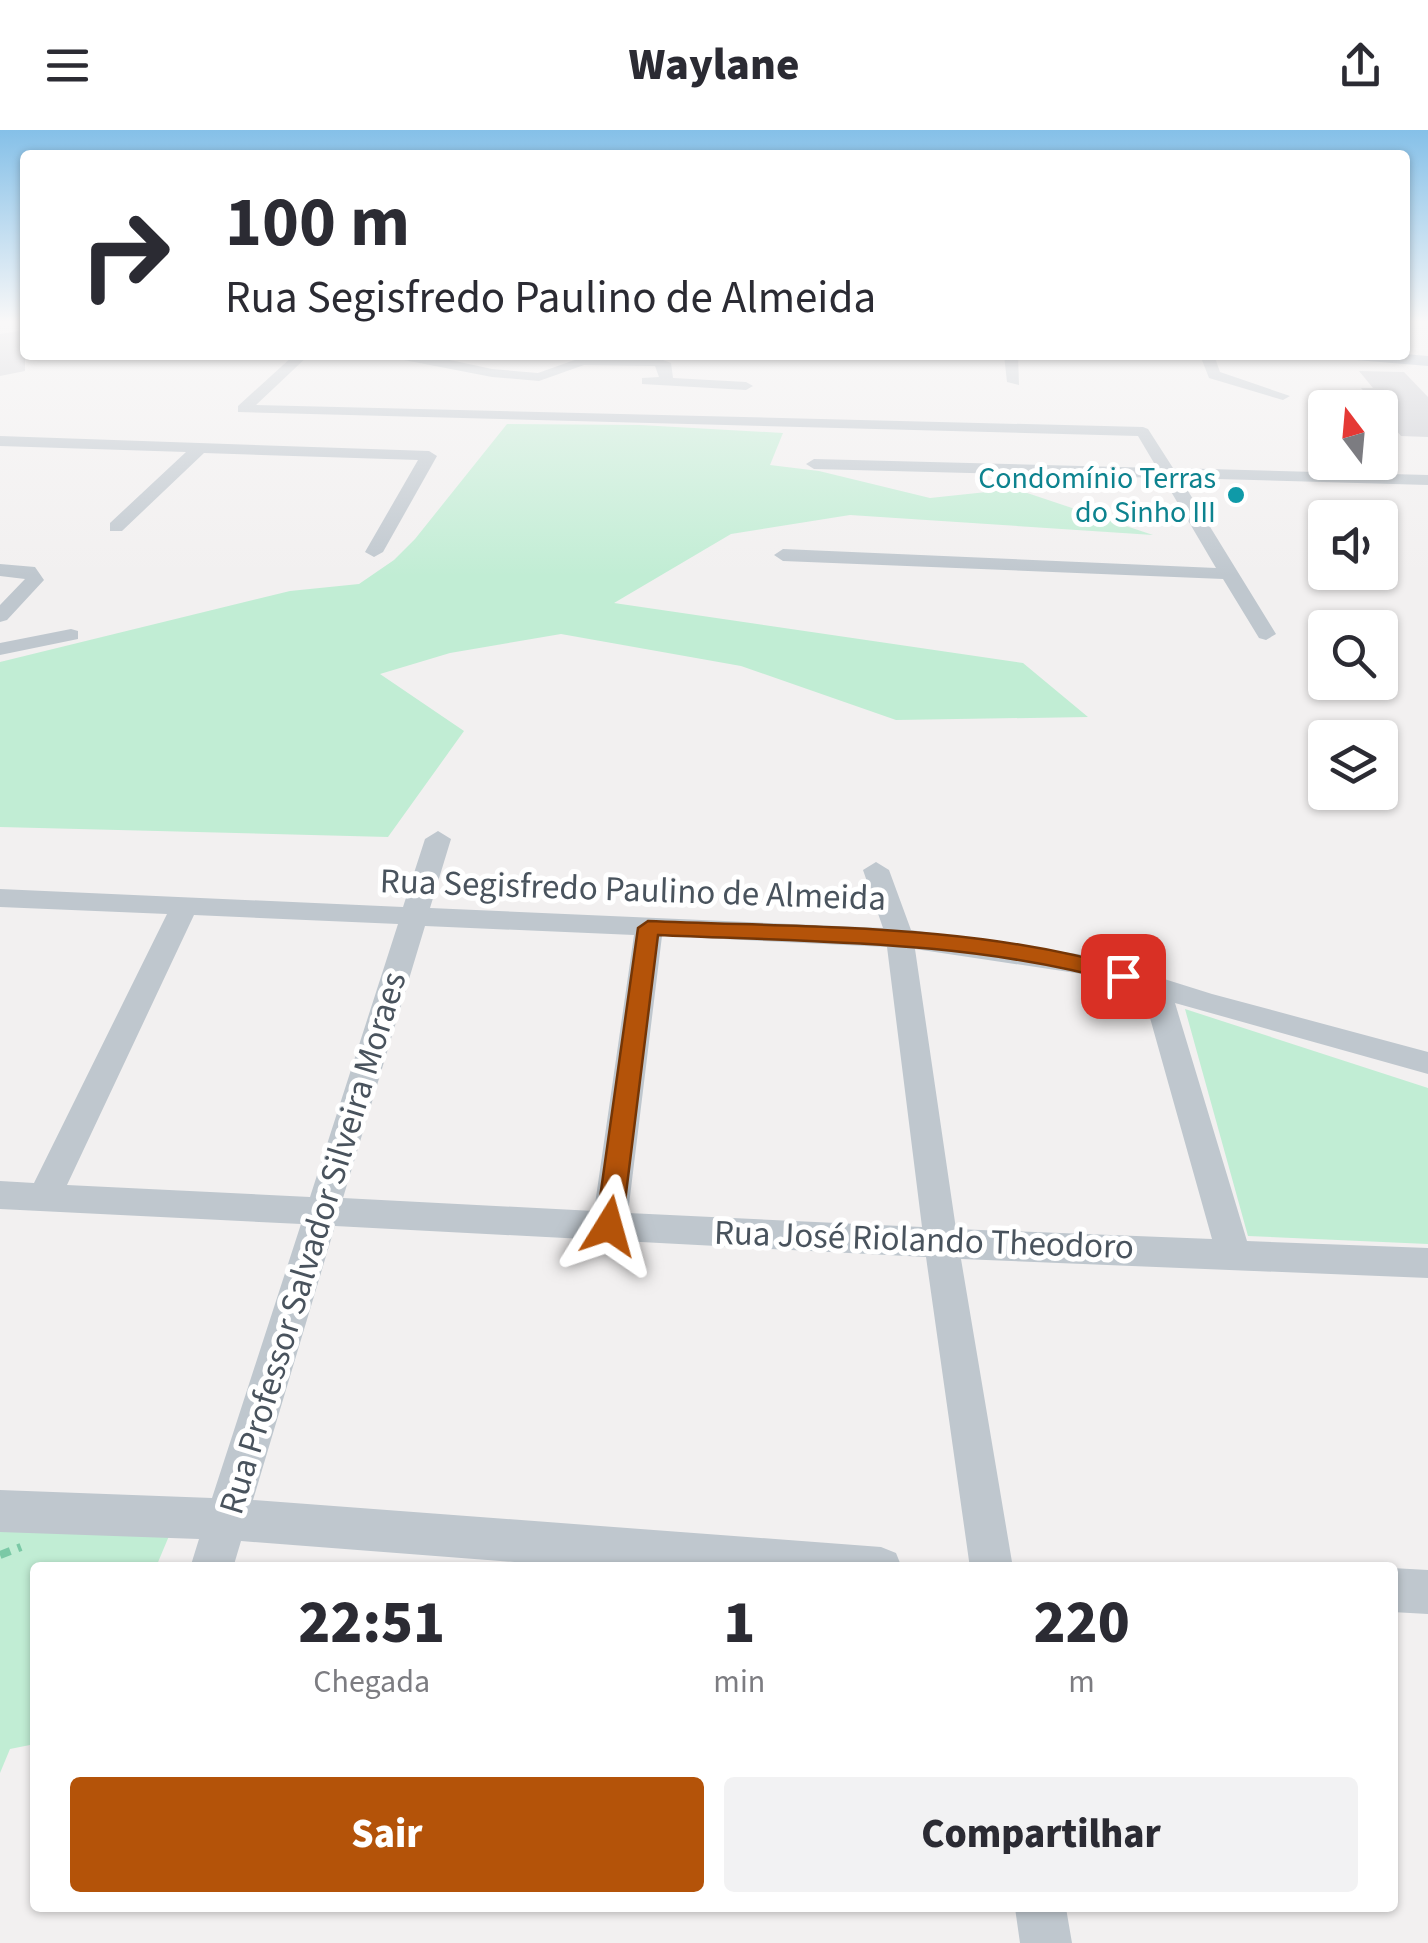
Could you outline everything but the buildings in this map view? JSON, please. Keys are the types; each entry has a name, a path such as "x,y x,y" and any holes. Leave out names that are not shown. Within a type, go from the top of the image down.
{"street":[{"path":"246,407 243,409 1142,432 1266,634"},
{"path":"0,441 430,456 374,552"},
{"path":"116,528 201,447"},
{"path":"814,464 1428,480"},
{"path":"783,555 1227,574"},
{"path":"0,570 28,571 35,580 0,616"},
{"path":"0,649 71,634"},
{"name":"Rua Professor Salvador Silveira Moraes","path":"213,1562 438,839"},
{"path":"876,870 900,938 941,1244 991,1562"},
{"name":"Rua Segisfredo Paulino de Almeida","path":"0,898 900,938 1091,966 1428,1063"},
{"path":"45,1196 184,907"},
{"path":"609,1226 648,928"},
{"path":"1154,986 1232,1252"},
{"name":"Rua José Riolando Theodoro","path":"0,1195 941,1244 1232,1252 1428,1263"},
{"path":"0,1511 228,1520 799,1562"},
{"path":"1398,1590 1428,1592"},
{"path":"1042,1912 1046,1943"}],"green space":[{"path":"507,424 640,425 783,433 770,465 819,471 930,498 1015,489 1153,535 850,515 731,534 614,603 1023,663 1088,717 896,720 741,666 561,634 450,653 380,674 464,731 388,837 0,827 0,662 290,591 359,584 394,560 415,539"},
{"path":"1185,1009 1428,1088 1428,1244 1248,1236"},
{"path":"0,1530 169,1536 158,1562 30,1562 30,1745 10,1749 0,1773"}],"place":[{"name":"Condomínio Terras do Sinho III","path":"1236,495"}],"route":[{"path":"609,1226 648,928 900,938 1091,966 1123,976"}]}
